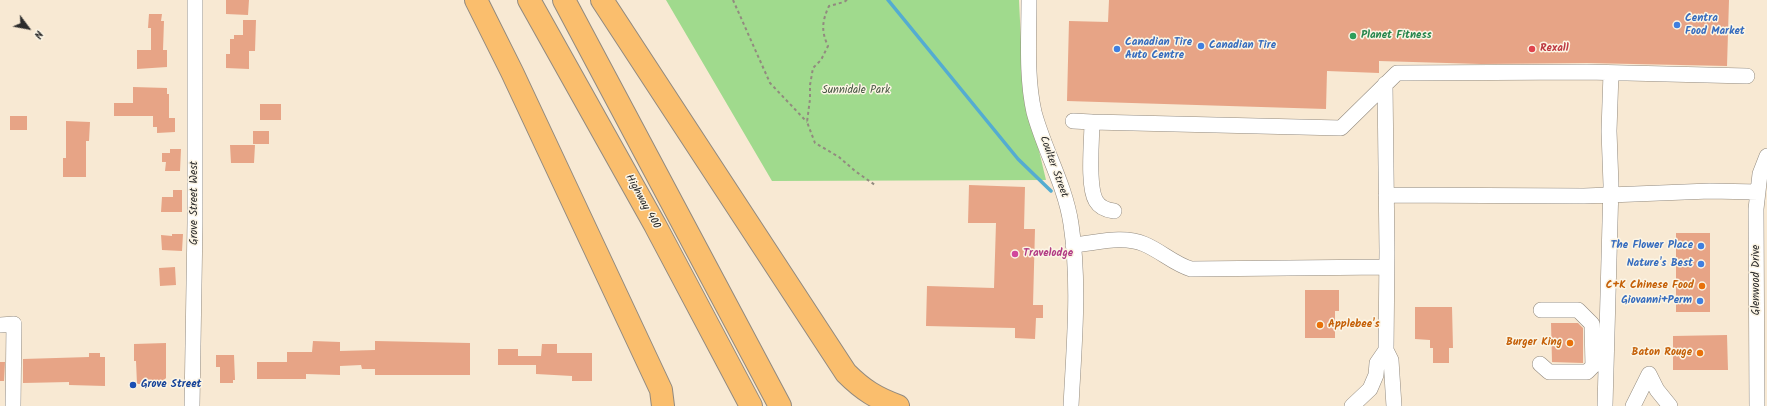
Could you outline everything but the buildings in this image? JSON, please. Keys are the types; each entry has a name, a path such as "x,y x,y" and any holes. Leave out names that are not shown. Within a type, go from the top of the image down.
{"highway":[{"path":"476,0 512,72 660,390 663,406"},
{"name":"Highway 400","path":"529,0 655,225 751,406"},
{"path":"564,0 780,406"},
{"path":"602,0 846,374 861,388 879,399 898,406"}],"street":[{"name":"Grove Street West","path":"192,406 195,223 195,0"},
{"name":"Coulter Street","path":"1029,0 1030,84 1034,111 1041,136 1058,176 1066,200 1073,245 1075,315 1071,406"},
{"path":"1073,121 1341,128 1397,73 1611,73 1747,76"},
{"path":"1605,406 1611,73"},
{"path":"1385,84 1386,350 1391,360 1394,406"},
{"path":"1092,122 1091,186 1096,201 1104,210 1114,211"},
{"name":"Glenwood Drive","path":"1757,406 1762,291 1756,216 1762,166 1767,156"},
{"path":"1386,195 1610,195 1710,191 1758,192"},
{"path":"1073,245 1129,240 1145,245 1181,266 1191,269 1386,267"},
{"path":"1540,364 1549,372 1587,372 1593,366 1592,324 1578,310 1541,310"},
{"path":"0,325 14,324 13,406"},
{"path":"1352,406 1370,389 1376,375 1378,363 1386,350"},
{"path":"1633,406 1649,374 1657,390 1670,406"}],"path":[{"path":"733,0 770,83 806,122 815,143 839,157 875,185"},
{"path":"806,122 813,68 821,60 828,46 823,35 823,20 828,6 847,0"}],"green space":[{"name":"Sunnidale Park","path":"666,0 1019,0 1023,84 1046,180 772,181"}],"waterway":[{"path":"888,0 1018,159 1051,191"}],"place":[{"name":"Centra Food Market","path":"1677,25"},
{"name":"Planet Fitness","path":"1353,36"},
{"name":"Canadian Tire","path":"1201,46"},
{"name":"Canadian Tire Auto Centre","path":"1117,49"},
{"name":"Rexall","path":"1532,49"},
{"name":"The Flower Place","path":"1701,246"},
{"name":"Travelodge","path":"1015,254"},
{"name":"Nature's Best","path":"1701,264"},
{"name":"C+K Chinese Food","path":"1702,286"},
{"name":"Giovanni+Perm","path":"1700,301"},
{"name":"Applebee's","path":"1320,325"},
{"name":"Burger King","path":"1570,343"},
{"name":"Baton Rouge","path":"1700,353"},
{"name":"Grove Street","path":"133,385"}]}
